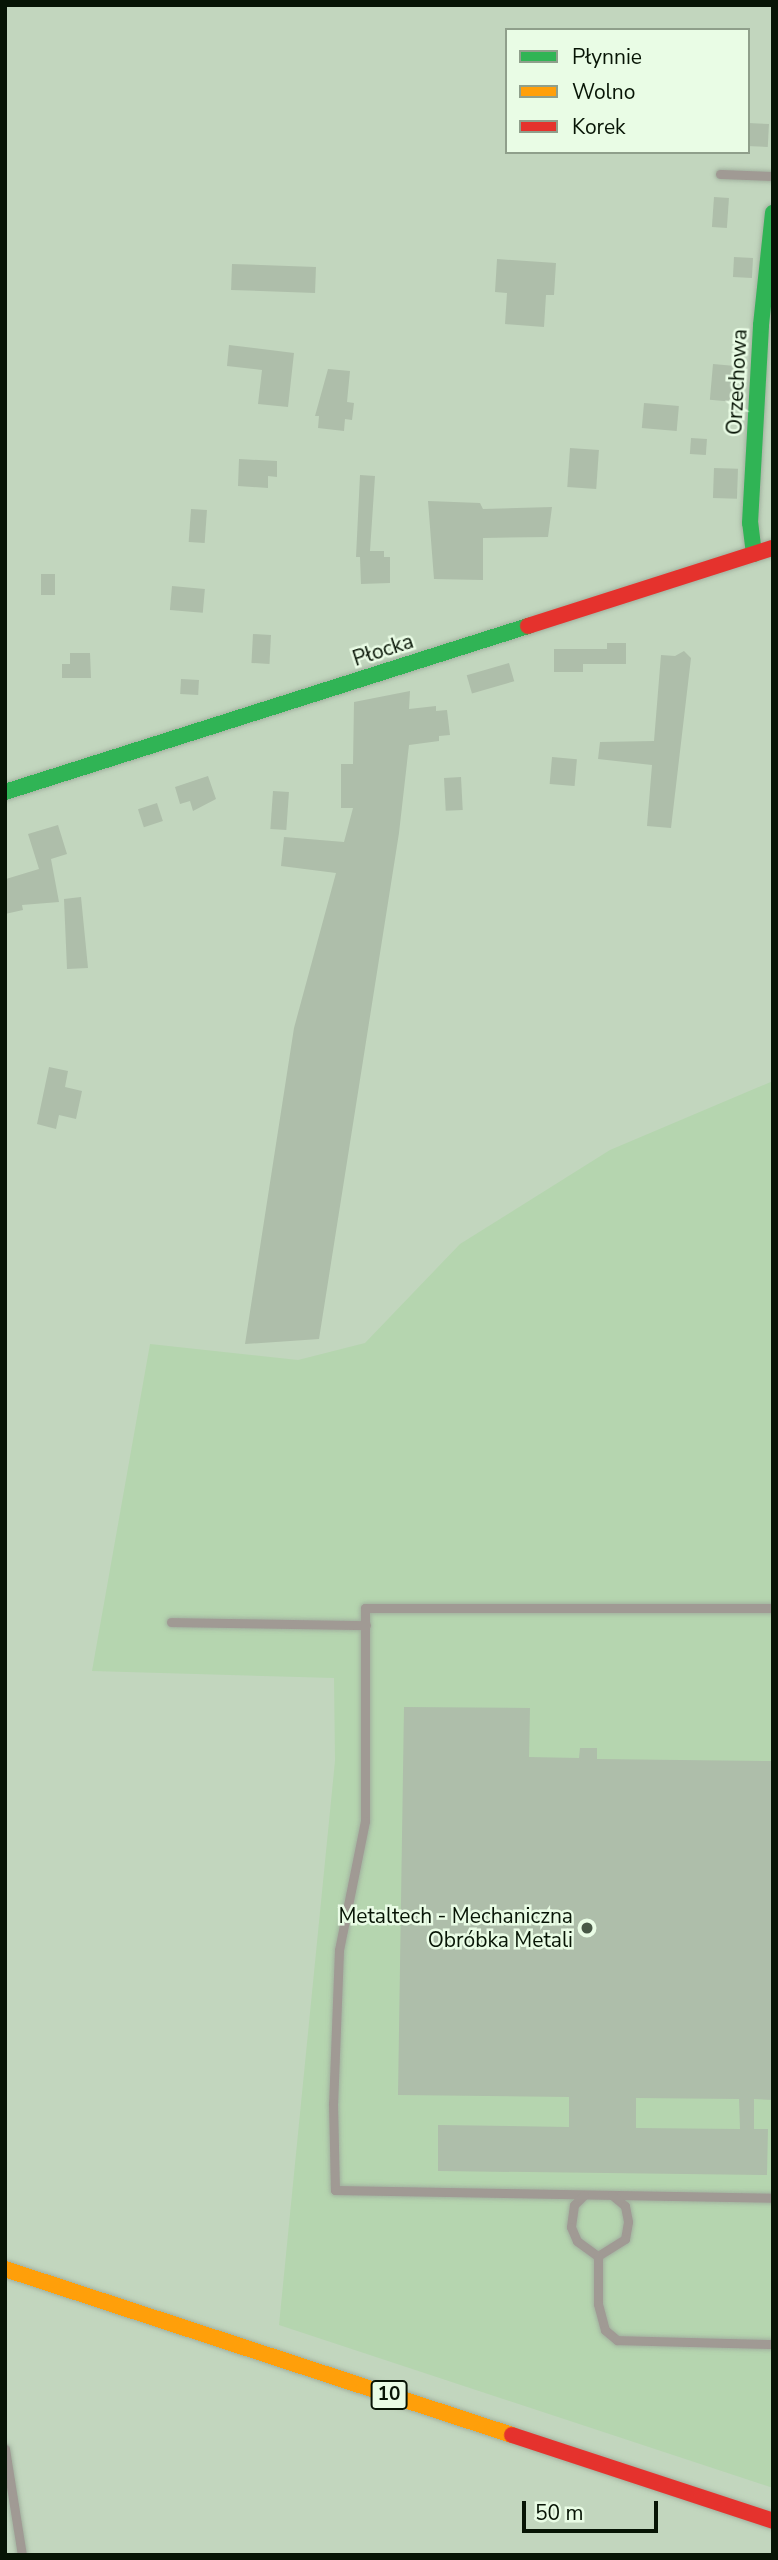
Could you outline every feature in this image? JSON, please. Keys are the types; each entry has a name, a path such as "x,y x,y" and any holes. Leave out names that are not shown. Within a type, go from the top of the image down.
{"street":[{"name":"Orzechowa","path":"754,554 750,523 760,338 773,213"},
{"name":"Płocka","path":"5,792 773,548"},
{"name":"10","path":"5,2269 773,2521"}],"lane":[{"path":"720,174 773,176"},
{"path":"773,1608 365,1608 366,1811 339,1950 335,2190 773,2199"},
{"path":"171,1622 366,1625"},
{"path":"584,2195 574,2204 571,2227 577,2241 598,2256"},
{"path":"598,2256 625,2239 625,2206 612,2195"},
{"path":"598,2256 598,2304 605,2330 617,2340 773,2344"},
{"path":"5,2449 22,2555"}],"shaded area":[{"path":"773,1081 773,2488 279,2325 335,1761 334,1678 92,1671 150,1344 298,1360 365,1343 460,1244 610,1150"}],"building":[{"path":"750,123 769,124 768,147 750,146"},
{"path":"714,197 729,198 727,228 712,227"},
{"path":"734,257 753,258 752,278 733,277"},
{"path":"497,259 556,263 554,295 546,295 544,327 505,324 507,293 495,292"},
{"path":"232,264 316,267 315,293 231,290"},
{"path":"229,345 294,353 288,407 258,404 262,370 227,366"},
{"path":"713,364 738,366 735,402 710,400"},
{"path":"328,369 350,371 347,402 354,403 352,420 345,419 344,431 318,428 319,416 315,416"},
{"path":"644,403 679,406 677,431 642,428"},
{"path":"691,438 707,439 706,455 690,454"},
{"path":"570,448 599,450 596,489 567,487"},
{"path":"239,459 277,461 277,477 268,476 268,488 238,486"},
{"path":"714,468 738,469 737,499 713,498"},
{"path":"360,475 375,476 370,551 384,551 384,557 390,557 390,583 361,584 360,557 356,557"},
{"path":"428,501 480,503 483,509 552,507 548,537 483,538 483,580 434,579"},
{"path":"191,509 207,510 205,543 189,542"},
{"path":"41,574 55,574 55,595 41,595"},
{"path":"172,586 205,589 203,613 170,610"},
{"path":"253,634 271,635 269,664 251,663"},
{"path":"607,643 626,643 626,664 583,664 583,672 554,672 554,649 607,649"},
{"path":"684,651 691,658 671,828 647,826 652,765 598,759 600,742 654,741 661,655 675,656"},
{"path":"70,653 90,653 91,678 62,678 62,664 70,664"},
{"path":"509,663 514,681 472,693 467,675"},
{"path":"181,679 199,680 198,695 180,694"},
{"path":"410,691 409,709 436,706 436,711 447,710 450,735 439,736 439,741 409,745 399,833 319,1339 245,1344 294,1028 336,873 281,866 284,837 344,842 353,808 341,808 341,764 353,764 354,702"},
{"path":"552,757 577,759 575,786 550,784"},
{"path":"208,776 216,799 193,811 190,801 180,804 175,787"},
{"path":"461,777 463,810 446,811 444,778"},
{"path":"273,791 289,792 286,830 270,829"},
{"path":"157,803 163,821 144,827 138,809"},
{"path":"58,825 67,854 51,859 59,902 22,905 23,910 5,914 6,879 39,869 28,834"},
{"path":"81,897 88,968 67,969 64,899"},
{"path":"49,1067 68,1071 65,1087 82,1091 76,1119 59,1115 56,1129 37,1124"},
{"name":"Metaltech - Mechaniczna Obróbka Metali","path":"404,1707 530,1708 529,1757 579,1758 580,1748 597,1748 597,1759 773,1761 773,2100 754,2099 754,2129 768,2129 767,2175 438,2171 438,2125 569,2127 569,2097 398,2095","holes":["636,2098 739,2099 740,2129 636,2128"]}],"traffic: fast":[{"path":"754,554 750,523 761,325 773,213"},
{"path":"5,792 528,626"}],"traffic: slow":[{"path":"5,2269 512,2435"}],"traffic: jam":[{"path":"528,626 773,548"},
{"path":"512,2435 773,2521"}],"place":[{"name":"Metaltech - Mechaniczna Obróbka Metali","path":"587,1928"}]}
